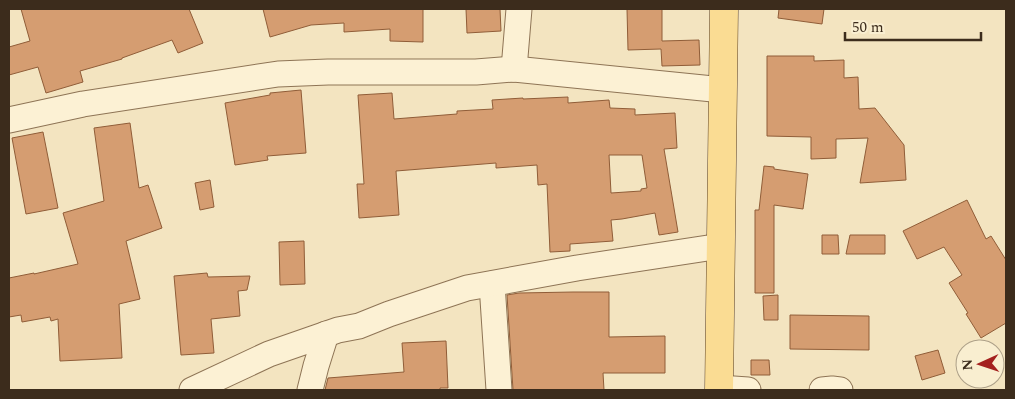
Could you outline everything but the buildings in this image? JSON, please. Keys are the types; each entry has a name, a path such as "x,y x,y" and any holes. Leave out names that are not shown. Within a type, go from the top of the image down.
{"main road":[{"path":"719,389 724,9"}],"street":[{"path":"514,69 519,9"},
{"path":"9,120 83,104 278,74 476,72 514,69 723,90"},
{"path":"192,390 269,354 338,330 359,326 467,288 577,268 721,246"},
{"path":"492,284 499,390"},
{"path":"310,390 326,334"},
{"path":"719,389 748,390"},
{"path":"822,390 840,390"}]}
